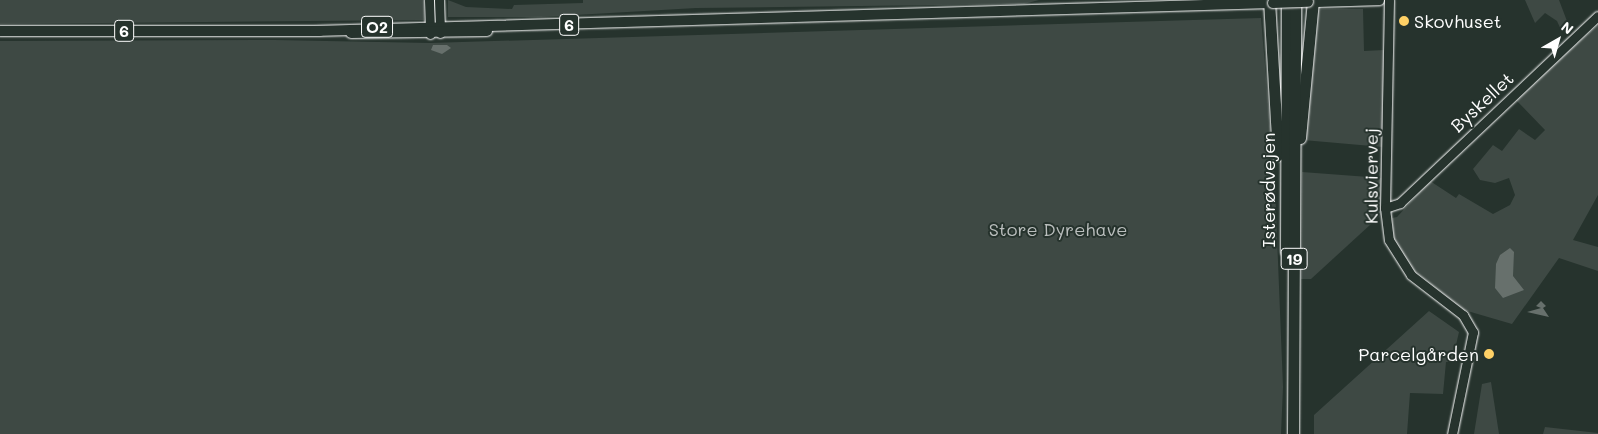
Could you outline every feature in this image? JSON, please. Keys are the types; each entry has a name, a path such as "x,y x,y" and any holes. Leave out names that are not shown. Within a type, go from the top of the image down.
{"highway":[{"name":"Isterødvejen","path":"1287,0 1287,322 1292,380"},
{"name":"Isterødvejen","path":"1293,434 1296,0"},
{"path":"1294,175 1299,159 1311,1"},
{"path":"1270,2 1280,185 1286,206"}],"main road":[{"name":"6","path":"435,30 1311,1"},
{"name":"O2","path":"315,31 435,30"},
{"name":"6","path":"0,31 315,31"}],"street":[{"path":"429,0 435,30"},
{"path":"435,30 439,0"},
{"path":"1311,1 1379,0"},
{"name":"Kulsviervej","path":"1389,0 1385,208 1389,240 1402,265 1423,286 1463,315 1473,332 1452,434"},
{"name":"Byskellet","path":"1385,208 1400,203 1598,16"}],"green space":[{"path":"0,0 424,0 424,20 0,24"},
{"path":"448,0 466,7 512,9 514,5 583,3 583,0 1039,0 1024,4 696,8 541,17 448,17"},
{"path":"1525,0 1559,0 1570,29 1562,32 1557,21 1545,13 1535,23"},
{"path":"1321,9 1363,9 1364,51 1384,50 1383,147 1303,140 1316,11"},
{"name":"Store Dyrehave","path":"1261,18 1275,186 1283,387 1281,434 0,434 0,41 274,40 430,43"},
{"path":"1598,25 1598,195 1573,240 1598,247 1598,271 1559,258 1512,324 1464,310 1408,266 1393,239 1392,218 1397,217 1430,181 1456,198 1459,194 1493,214 1510,205 1515,195 1509,178 1495,183 1480,180 1473,169 1493,145 1502,151 1519,129 1535,140 1545,130 1515,99"},
{"path":"1302,172 1382,178 1382,214 1311,279 1301,279"},
{"path":"1429,311 1459,332 1452,362 1446,362 1443,394 1410,393 1407,434 1314,434 1314,415"},
{"path":"1491,382 1499,434 1474,434 1482,384"},
{"path":"1545,427 1598,433 1598,434 1543,434"}],"shaded area":[{"path":"433,45 447,45 451,48 442,54 431,50"},
{"path":"1510,248 1514,252 1513,276 1524,290 1503,298 1495,288 1496,264 1500,255"},
{"path":"1541,301 1546,306 1543,308 1549,317 1527,312 1541,308 1536,306"}],"place":[{"name":"Skovhuset","path":"1404,21"},
{"name":"Parcelgården","path":"1489,354"}]}
